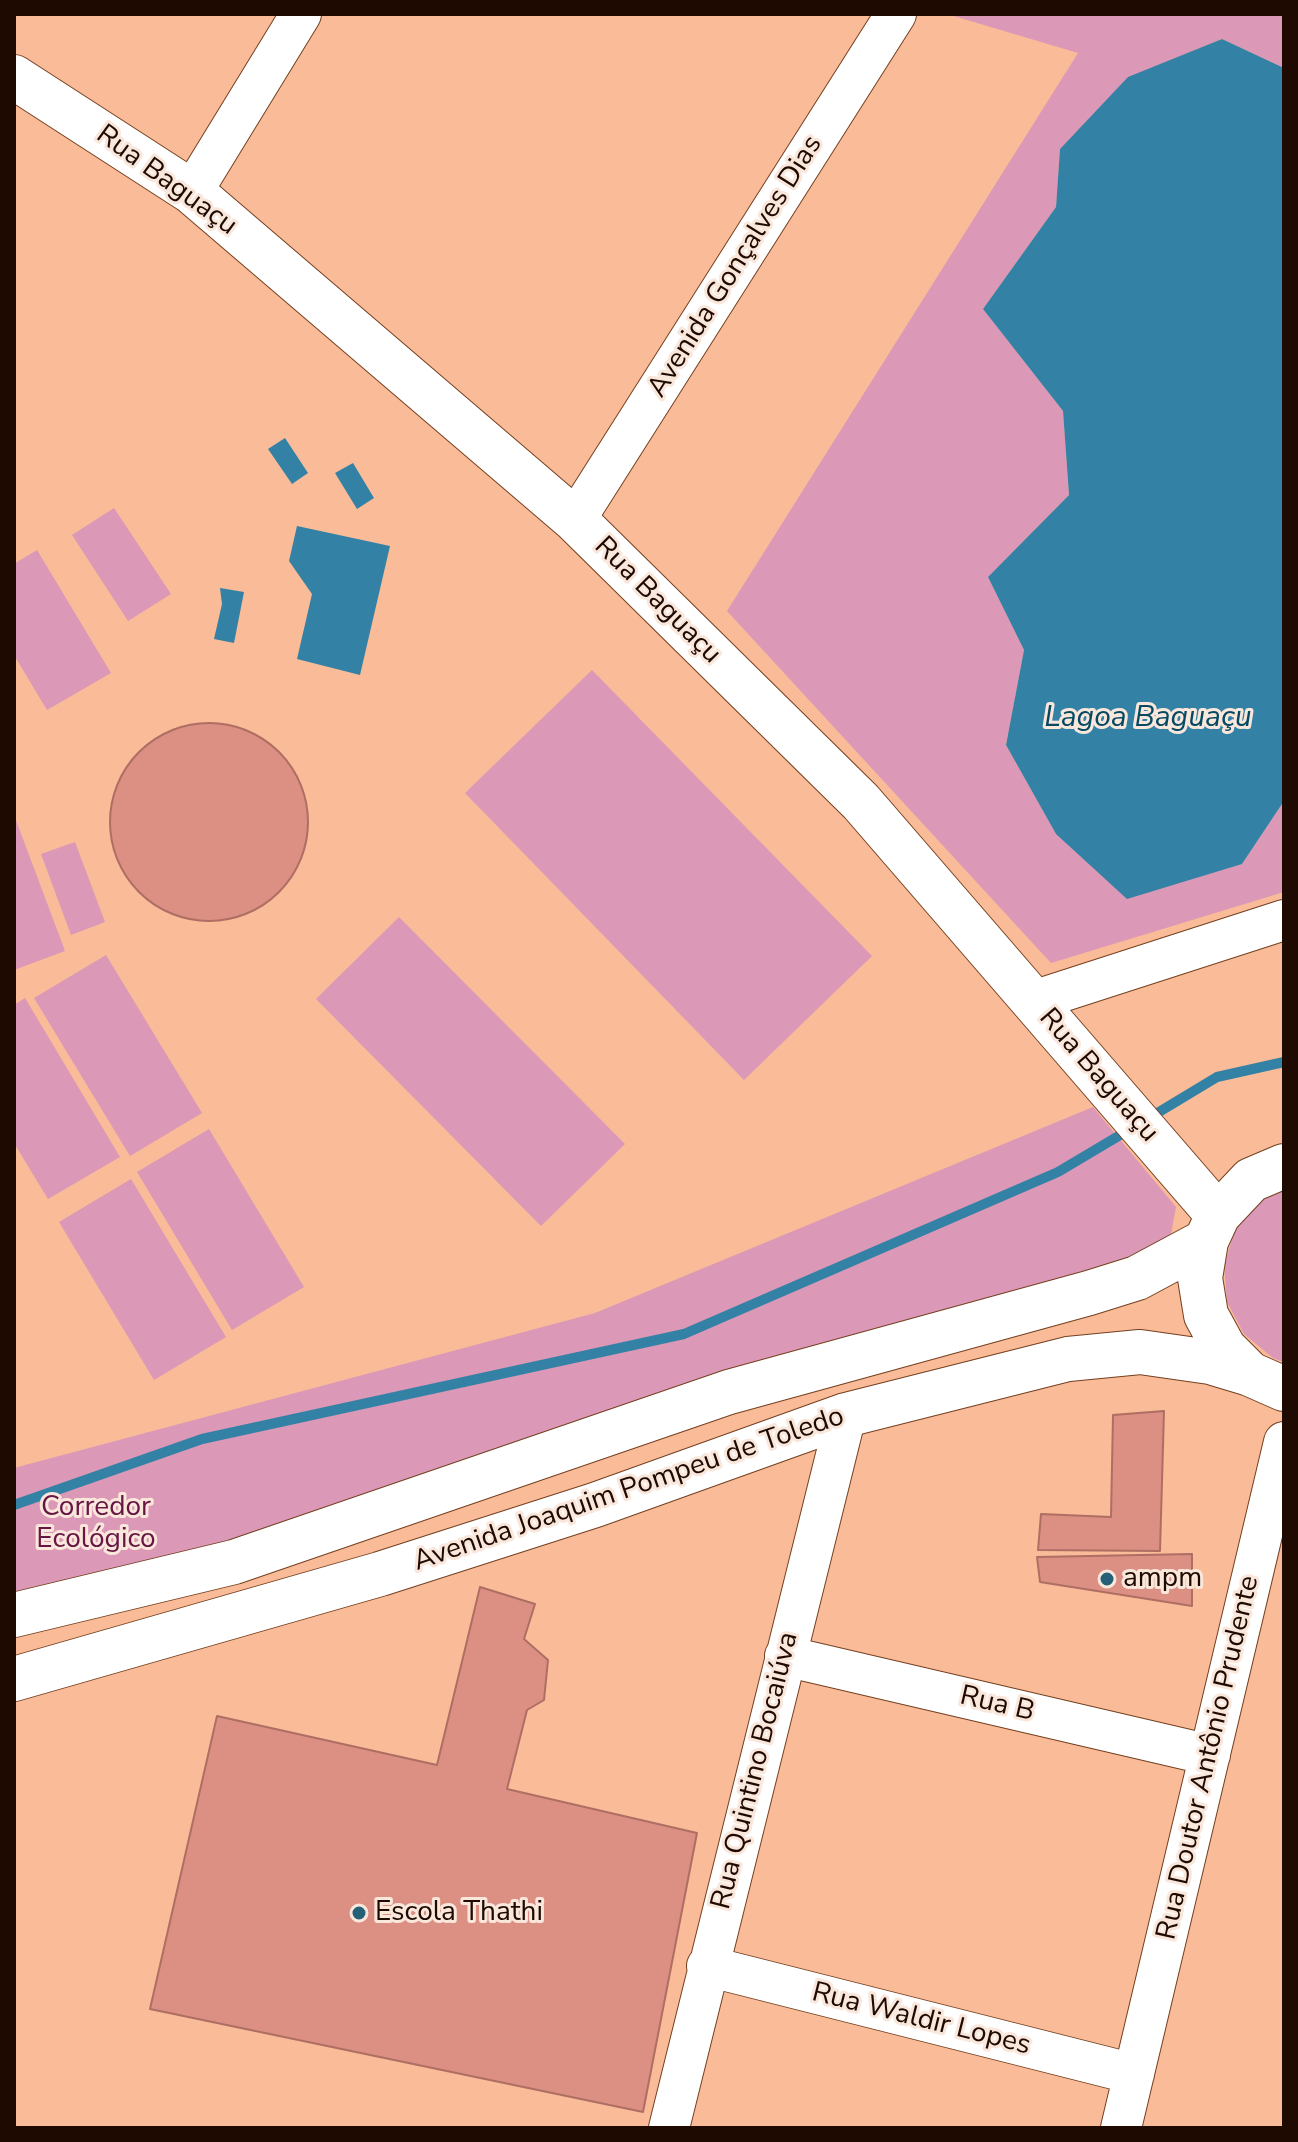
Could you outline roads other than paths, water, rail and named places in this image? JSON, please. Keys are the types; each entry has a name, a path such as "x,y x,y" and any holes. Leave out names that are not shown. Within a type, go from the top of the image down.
{"main road":[{"name":"Rua Baguaçu","path":"14,77 192,192 575,520 861,802 1175,1166 1212,1228"},
{"name":"Avenida Joaquim Pompeu de Toledo","path":"14,1615 234,1562 729,1392 1137,1278 1212,1228 1251,1180 1284,1166"},
{"path":"1212,1228 1200,1278 1206,1315 1224,1348 1267,1381"},
{"name":"Avenida Joaquim Pompeu de Toledo","path":"14,1679 423,1560 595,1505 846,1415 1068,1359 1140,1352 1210,1362 1267,1381"}],"street":[{"path":"192,192 301,14"},
{"name":"Avenida Gonçalves Dias","path":"575,520 896,14"},
{"path":"1033,1001 1284,920"},
{"name":"Rua Quintino Bocaiúva","path":"669,2128 846,1415"},
{"name":"Rua Doutor Antônio Prudente","path":"1121,2128 1284,1442"},
{"name":"Rua B","path":"785,1656 1210,1755"},
{"name":"Rua Waldir Lopes","path":"707,1966 1134,2074"}],"water":[{"name":"Lagoa Baguaçu","path":"1222,39 1284,68 1284,801 1242,864 1127,899 1056,834 1006,745 1024,650 988,577 1069,495 1063,411 983,309 1056,207 1060,149 1128,77"},
{"path":"285,438 308,473 292,484 268,449"},
{"path":"353,463 374,498 357,509 335,473"},
{"path":"297,526 390,546 360,675 297,659 312,594 289,561"},
{"path":"220,588 244,592 234,643 214,639 222,604"}],"waterway":[{"path":"1149,1118 1217,1077 1284,1062"},
{"path":"14,1505 202,1439 684,1334 1058,1172 1132,1128"}],"place":[{"name":"ampm","path":"1107,1579"},
{"name":"Escola Thathi","path":"359,1913"}],"park label":[{"name":"Corredor Ecológico","path":"96,1524"}]}
